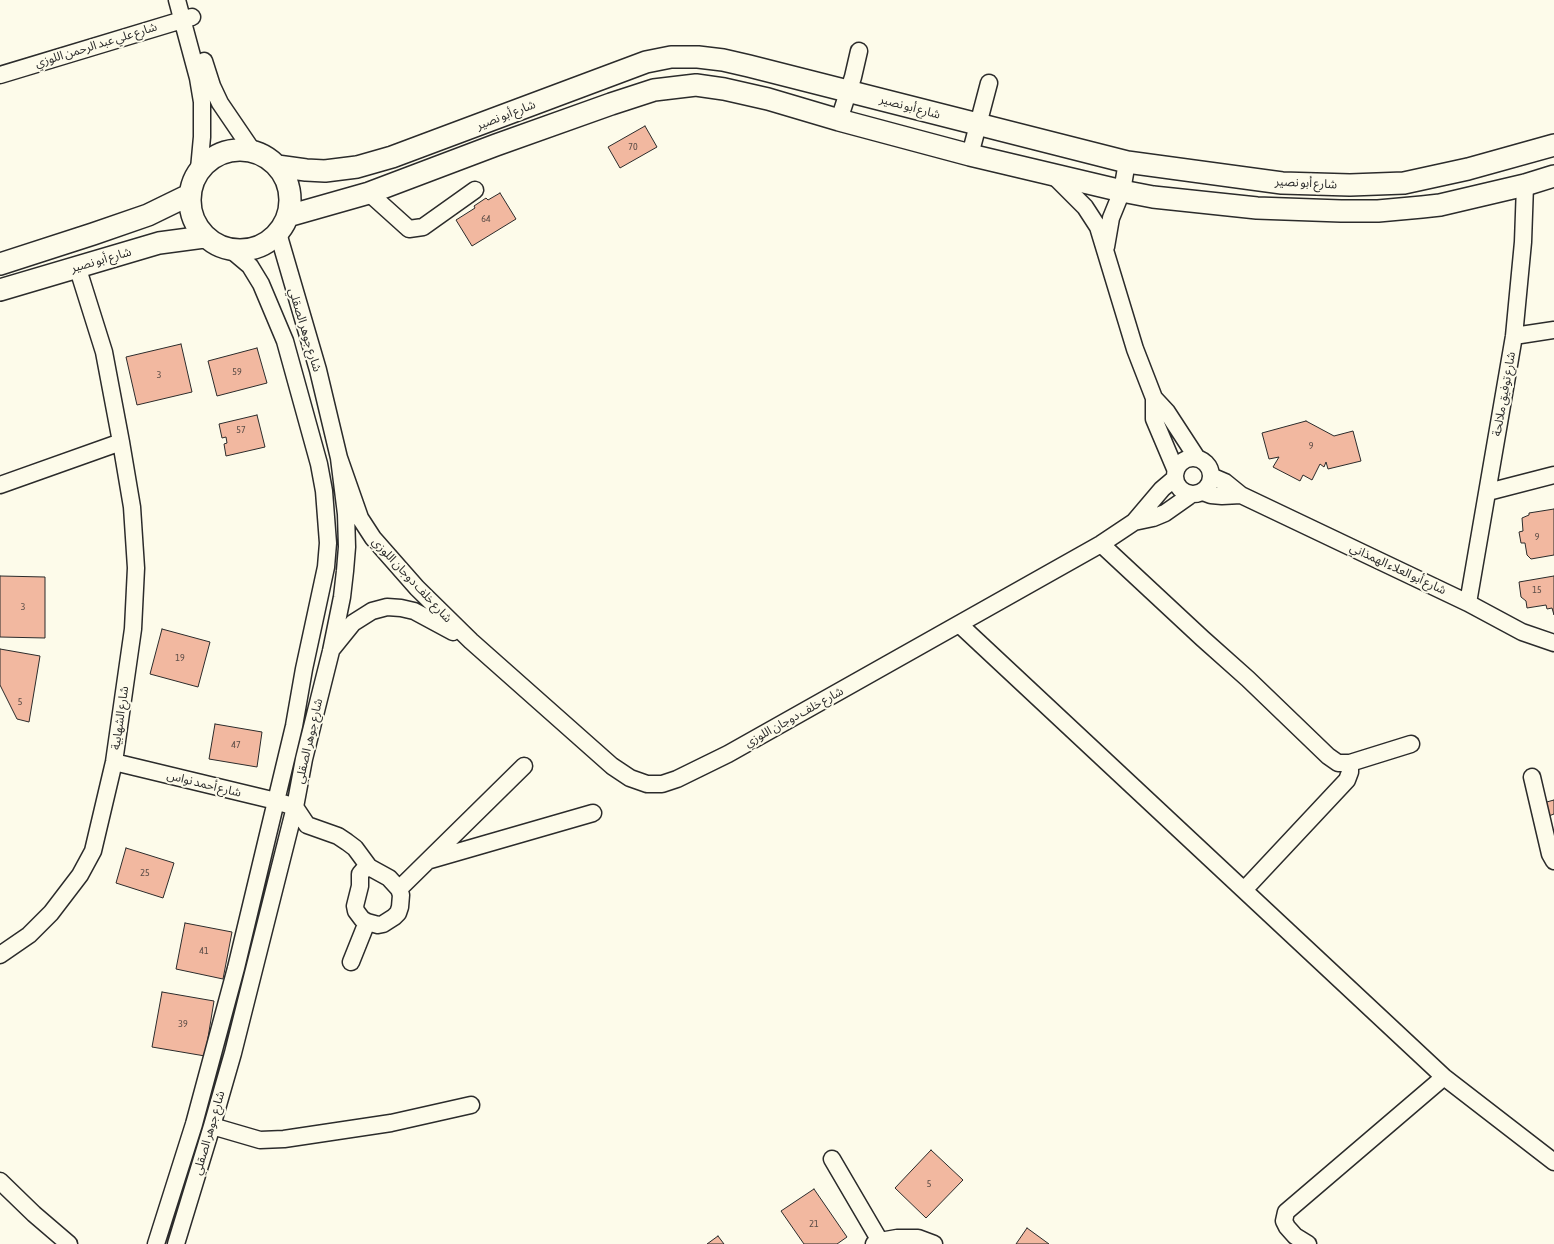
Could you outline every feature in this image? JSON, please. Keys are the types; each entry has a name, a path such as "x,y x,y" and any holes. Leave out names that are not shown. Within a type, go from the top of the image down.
{"main road":[{"name":"شارع أبو نصير","path":"277,166 306,170 357,167 392,157 638,65 671,57 698,57 723,60 848,90 1127,162 1282,183 1385,184 1445,175 1554,145"},
{"name":"شارع أبو نصير","path":"283,225 611,104 654,90 696,85 768,99 970,155 1152,197 1302,211 1378,211 1440,205 1554,176"},
{"path":"234,149 252,150 266,156 277,166 285,177 290,203 283,225 264,244 248,250 231,250 217,245 204,237 195,224 190,210 189,195 193,178 199,169 217,154 234,149"},
{"path":"0,264 148,214 189,195"},
{"name":"شارع أبو نصير","path":"0,290 159,243 204,237"}],"street":[{"path":"177,0 187,18 212,86 228,117 252,150"},
{"path":"186,0 187,18 202,102 202,137 199,169"},
{"name":"شارع علي عبد الرحمن اللوزي","path":"1,70 187,18"},
{"path":"839,120 859,51"},
{"path":"970,155 989,84"},
{"path":"1105,250 1111,218 1122,191 1127,162"},
{"path":"1053,175 1090,213 1098,227 1135,349 1154,398 1154,419 1180,489 1197,493 1207,488 1211,476 1207,465 1197,458 1167,412 1154,398"},
{"name":"شارع توفيق ملالحة","path":"1468,602 1514,336 1523,242 1525,184"},
{"path":"369,193 409,229 423,227 475,190"},
{"name":"شارع جوهر الصقلي","path":"176,1244 235,1044 295,807 304,758 331,651 342,597 347,546 346,514 339,458 283,225"},
{"name":"شارع جوهر الصقلي","path":"156,1244 202,1098 236,968 294,726 326,567 328,543 326,506 319,464 285,341 261,284 250,266 231,250"},
{"name":"شارع الشهابية","path":"0,955 29,935 51,913 80,874 93,851 114,762 132,629 136,568 132,507 104,352 77,266"},
{"path":"1514,336 1554,330"},
{"path":"0,485 121,442"},
{"name":"شارع خلف دوجان اللوزي","path":"339,458 360,518 372,538 417,588 470,641 612,766 630,778 647,784 662,784 677,779 728,754 1101,544 1134,522 1175,474"},
{"path":"1175,474 1178,465 1184,460 1197,458"},
{"path":"1488,492 1554,475"},
{"name":"شارع أبو العلاء الهمذاني","path":"1211,476 1225,482 1241,495 1468,602 1522,632 1554,643"},
{"name":"شارع خلف دوجان اللوزي","path":"1134,522 1165,513 1197,493"},
{"name":"شارع أبو العلاء الهمذاني","path":"1197,493 1222,496 1241,495"},
{"path":"1101,544 1248,679 1328,756 1338,763 1350,763 1411,744"},
{"name":"شارع خلف دوجان اللوزي","path":"331,651 353,623 372,611 387,607 414,611 470,641"},
{"path":"959,624 1444,1077 1554,1162"},
{"name":"شارع أحمد نواس","path":"114,762 295,807"},
{"path":"1244,890 1347,780 1350,772 1350,763"},
{"path":"400,890 524,766"},
{"path":"1532,777 1550,854 1554,861"},
{"path":"295,807 307,825 338,836 354,848 369,866 389,878 400,890 402,901 400,908 394,918 384,924 378,925 367,922 358,915 355,906 361,871 369,866"},
{"path":"428,861 593,814"},
{"path":"351,962 367,922"},
{"path":"1308,1244 1295,1236 1287,1227 1284,1221 1286,1212 1444,1077"},
{"path":"212,1126 260,1140 284,1139 391,1123 471,1106"},
{"path":"832,1159 877,1242 897,1238 918,1238 934,1244"},
{"path":"0,1181 69,1244"}],"building":[{"path":"645,126 657,147 620,168 608,147"},
{"path":"500,193 516,219 472,246 456,220 475,208 474,206 486,198 488,200"},
{"path":"181,344 192,392 137,405 126,357"},
{"path":"257,348 267,383 217,396 208,361"},
{"path":"257,415 265,447 226,456 224,444 227,443 226,437 222,438 219,424"},
{"path":"1306,421 1334,436 1353,431 1361,461 1328,469 1326,462 1324,467 1320,464 1312,480 1303,475 1300,481 1273,467 1279,457 1269,459 1262,433"},
{"path":"1554,509 1554,555 1531,559 1527,555 1525,543 1521,543 1519,532 1523,531 1522,518 1529,515 1529,513"},
{"path":"0,576 45,577 45,638 0,637"},
{"path":"1554,576 1554,615 1552,608 1547,609 1546,605 1527,608 1526,601 1521,597 1519,582"},
{"path":"162,629 210,642 198,687 150,674"},
{"path":"0,649 40,656 29,722 17,719 0,685"},
{"path":"215,724 262,732 257,767 209,759"},
{"path":"1554,800 1554,814 1546,817 1543,803"},
{"path":"126,848 174,863 163,898 116,883"},
{"path":"185,923 232,932 223,979 176,969"},
{"path":"162,992 214,1001 205,1056 152,1047"},
{"path":"931,1150 963,1180 926,1218 895,1188"},
{"path":"814,1189 847,1237 837,1244 804,1244 781,1211"},
{"path":"1027,1228 1049,1244 1016,1244"},
{"path":"718,1236 724,1244 707,1244"}]}
